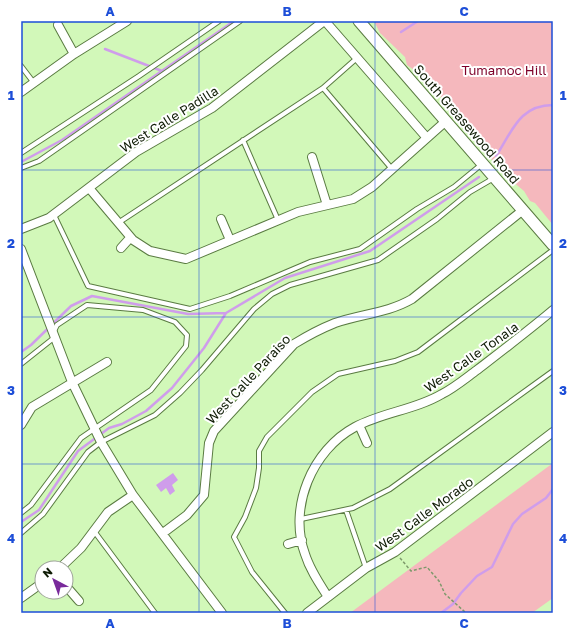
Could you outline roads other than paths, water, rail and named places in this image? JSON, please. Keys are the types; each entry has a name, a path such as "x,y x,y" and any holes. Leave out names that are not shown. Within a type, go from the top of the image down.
{"main road":[{"name":"South Greasewood Road","path":"359,21 553,245"}],"street":[{"path":"325,21 427,138"},
{"name":"West Calle Padilla","path":"21,229 54,214 136,152 212,108 325,21"},
{"path":"21,92 122,22"},
{"path":"58,25 74,54"},
{"path":"89,188 130,238 150,251 186,259 298,212 353,198 372,187 446,121"},
{"path":"312,157 327,205"},
{"name":"West Calle Paraiso","path":"163,533 187,514 204,495 209,444 214,432 294,344 309,334 336,323 398,307 412,299 523,210"},
{"path":"221,219 230,240"},
{"path":"121,248 130,238"},
{"path":"21,249 72,382 101,442 133,495 222,613"},
{"name":"West Calle Tonala","path":"328,597 312,572 304,553 300,519 301,505 308,482 319,459 335,440 359,425 375,417 426,403 444,394 526,334 553,310"},
{"path":"21,425 32,407 107,362"},
{"path":"359,425 368,443"},
{"name":"West Calle Morado","path":"307,613 366,568 395,552 553,432"},
{"path":"68,560 81,548 108,512 133,495"},
{"path":"288,544 302,540"},
{"path":"21,598 34,588"},
{"path":"74,595 79,601"}],"lane":[{"path":"21,153 139,76 219,21"},
{"path":"21,168 39,161 240,21"},
{"path":"117,224 323,88 357,58"},
{"path":"21,66 34,83"},
{"path":"323,88 393,169"},
{"path":"244,140 278,221"},
{"path":"54,214 88,286 190,309 230,296 310,262 360,249 417,209 454,186 482,163"},
{"path":"21,533 43,514 88,452 101,442 155,415 175,398 217,354 254,309 272,294 290,285 378,260 437,219 470,192 495,178"},
{"path":"285,613 252,572 234,537 245,517 256,488 259,468 259,451 267,438 312,392 338,374 395,361 418,352 553,250"},
{"path":"21,364 53,334 57,325 87,306 143,310 176,322 188,335 186,346 151,390 81,438 31,505 21,513"},
{"path":"300,519 353,508 390,489 553,371"},
{"path":"346,510 366,568"},
{"path":"94,531 155,613"}],"waterway":[{"path":"21,162 62,140 234,21"},
{"path":"401,32 418,21"},
{"path":"105,49 162,71"},
{"path":"496,156 512,129 524,115 541,106 553,105"},
{"path":"21,522 39,510 78,451 109,428 122,424 146,411 172,388 204,348 226,313 285,278 370,251 479,177"},
{"path":"21,352 31,345 71,306 92,296 188,314 226,313"},
{"path":"441,613 453,604 477,576 492,567 513,524 522,514 546,498 553,489"}],"park label":[{"name":"Tumamoc Hill","path":"504,70"}]}
